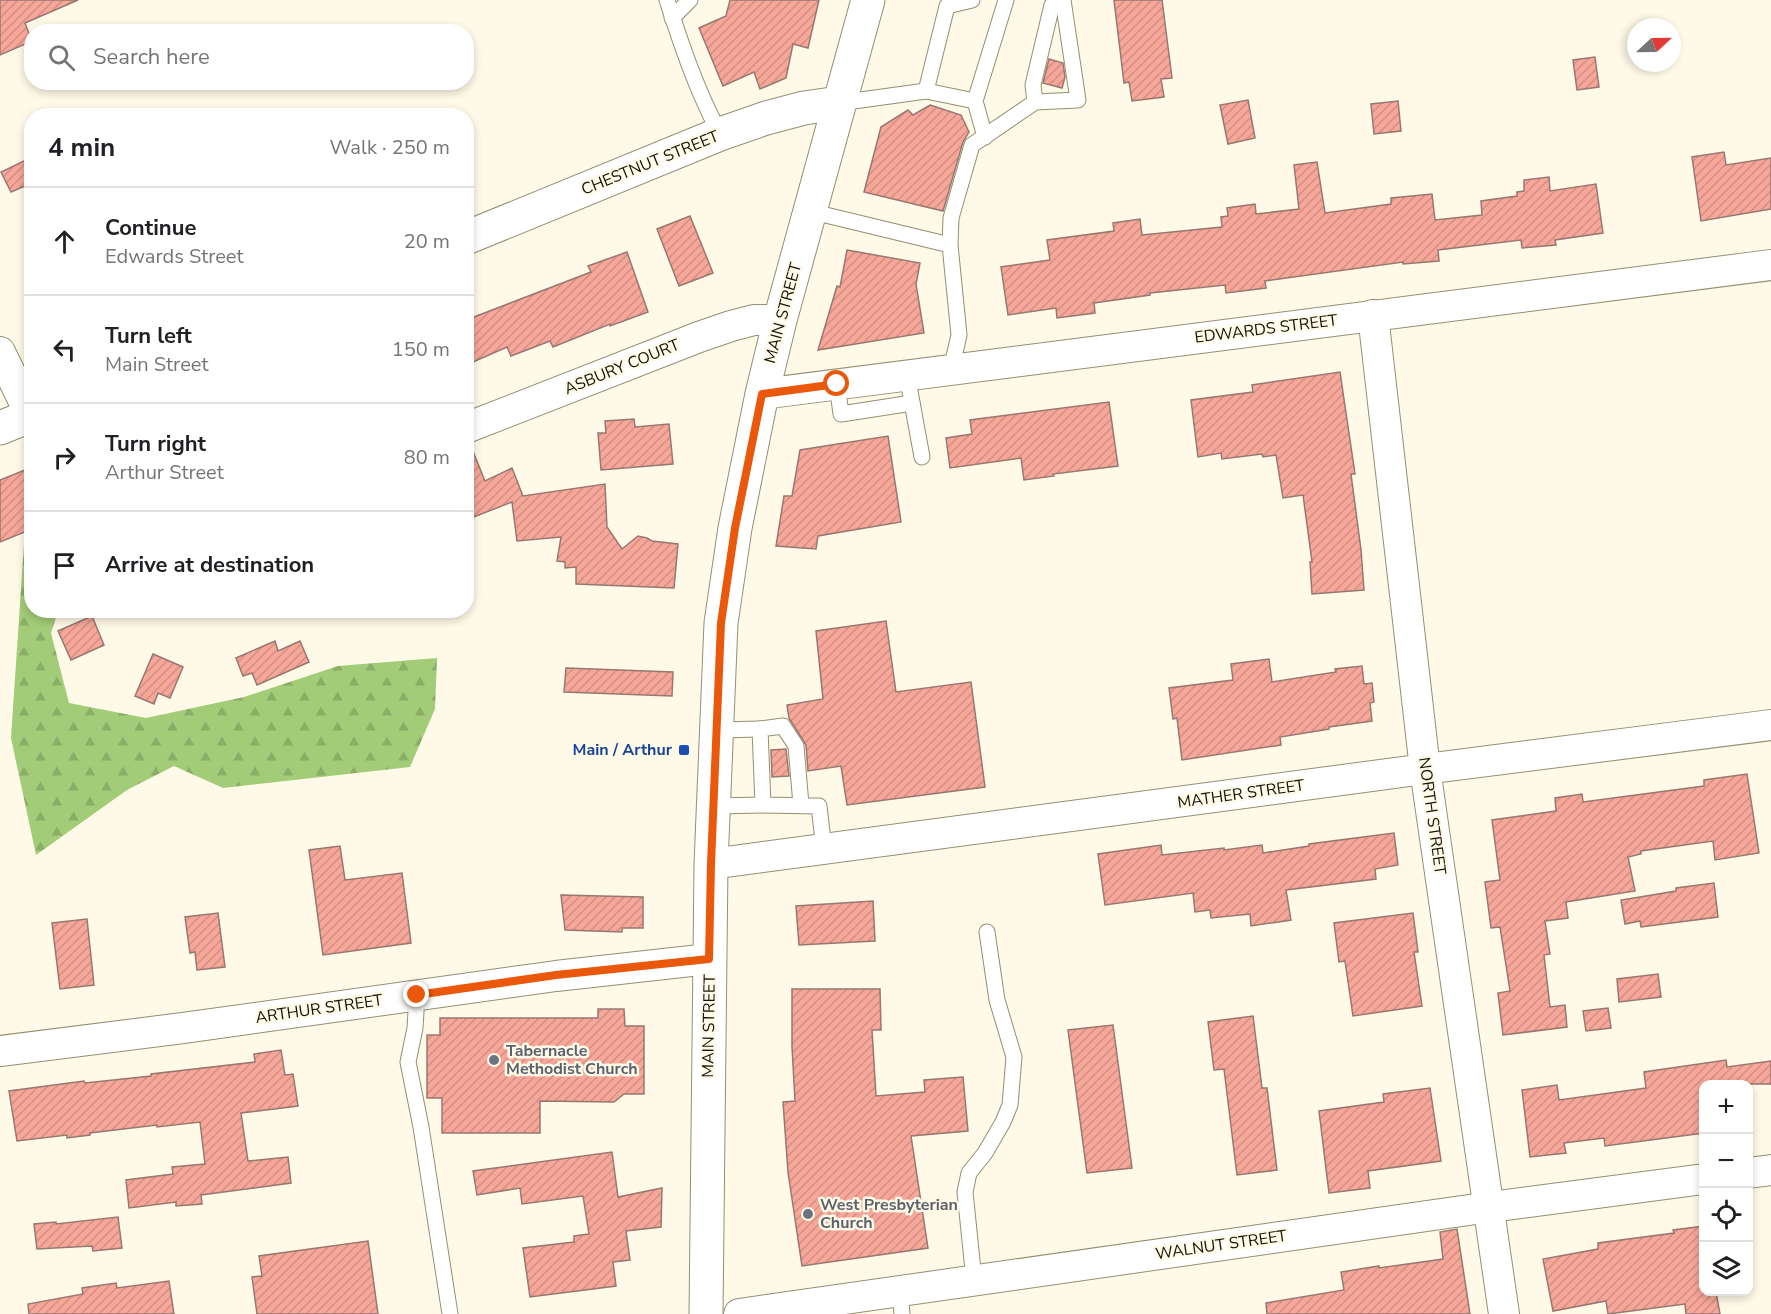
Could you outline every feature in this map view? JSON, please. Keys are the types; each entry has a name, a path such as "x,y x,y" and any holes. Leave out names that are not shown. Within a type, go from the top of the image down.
{"main road":[{"name":"MAIN STREET","path":"706,1314 711,864 721,623 735,528 762,394 809,211 868,0"},
{"name":"CHESTNUT STREET","path":"474,235 720,134 804,108 839,103"},
{"path":"0,428 24,419"}],"street":[{"name":"EDWARDS STREET","path":"762,394 837,384 910,389 951,370 1771,265"},
{"name":"NORTH STREET","path":"1373,315 1425,769 1504,1314"},
{"name":"ASBURY COURT","path":"474,425 699,336 754,320 780,320"},
{"path":"0,352 24,402"},
{"name":"MATHER STREET","path":"711,864 1771,725"},
{"name":"ARTHUR STREET","path":"0,1051 556,975 709,959"},
{"path":"1753,1172 1771,1170"},
{"name":"WALNUT STREET","path":"739,1314 901,1303 974,1280 1699,1180"}],"lane":[{"path":"667,0 691,74 720,134"},
{"path":"672,18 690,0"},
{"path":"926,91 947,6 972,0"},
{"path":"985,136 975,101 1006,0"},
{"path":"1035,102 1033,85 1052,5 1057,0"},
{"path":"951,370 959,335 950,245 951,218 972,145 1035,102 1078,100 1063,0"},
{"path":"839,103 926,91 975,101"},
{"path":"809,211 950,245"},
{"path":"910,389 922,457"},
{"path":"717,730 783,726 796,746 801,805"},
{"path":"760,729 763,805"},
{"path":"714,806 819,806 824,849"},
{"path":"974,1280 965,1192 969,1173 985,1153 1010,1105 1014,1057 997,1000 987,932"},
{"path":"417,995 415,1028 408,1062 421,1127 450,1314"}],"green space":[{"path":"24,544 24,618 56,618 51,633 69,703 146,718 244,697 338,666 437,658 435,709 410,767 223,788 174,766 127,790 36,855 11,738"}],"building":[{"path":"0,0 78,0 25,23 24,44 0,55"},
{"path":"730,0 819,0 808,48 793,44 786,78 760,89 754,72 723,86 699,28 726,16"},
{"path":"1114,0 1162,0 1172,78 1161,79 1164,97 1132,101 1129,82 1124,83"},
{"path":"1595,57 1599,87 1577,90 1573,60"},
{"path":"1049,59 1063,63 1065,77 1062,88 1043,83"},
{"path":"1248,100 1255,138 1228,144 1220,105"},
{"path":"1398,101 1401,131 1374,134 1371,104"},
{"path":"930,105 961,115 969,132 963,142 943,211 864,192 881,127 908,110 913,115"},
{"path":"1724,152 1726,165 1771,158 1771,209 1701,221 1692,157"},
{"path":"24,161 24,186 11,192 1,172"},
{"path":"1317,162 1325,213 1391,204 1391,198 1432,194 1435,220 1482,215 1481,201 1517,196 1517,192 1524,191 1524,180 1549,177 1550,191 1596,184 1603,233 1555,240 1556,245 1522,248 1521,240 1438,250 1439,261 1403,264 1403,262 1265,281 1266,288 1226,293 1225,285 1150,293 1150,295 1094,303 1095,313 1057,318 1056,308 1008,315 1001,267 1050,260 1047,240 1114,231 1113,223 1140,219 1142,235 1222,227 1221,217 1228,216 1227,208 1255,204 1256,214 1299,209 1294,165"},
{"path":"690,216 713,273 679,286 657,229"},
{"path":"847,250 920,263 916,284 924,333 818,350 837,286 840,287"},
{"path":"627,252 648,312 610,326 610,324 553,347 550,341 511,356 507,347 474,361 474,317 591,272 588,266"},
{"path":"1340,372 1355,474 1351,474 1364,590 1312,594 1310,562 1312,562 1303,495 1283,498 1276,455 1263,457 1262,454 1222,459 1221,453 1198,457 1191,400 1253,392 1252,385"},
{"path":"1109,402 1118,466 1024,480 1021,458 950,468 946,438 972,434 970,420"},
{"path":"634,419 635,427 669,424 673,464 601,470 598,433 606,433 605,421"},
{"path":"888,436 901,522 818,536 816,549 776,546 784,496 792,496 800,450"},
{"path":"474,454 485,481 512,468 523,496 605,484 607,527 622,549 638,536 652,541 678,544 674,588 576,584 576,567 565,568 565,562 557,561 561,537 517,541 512,502 474,517"},
{"path":"24,470 24,532 0,542 0,480"},
{"path":"87,618 93,618 104,645 71,660 58,631"},
{"path":"886,621 896,692 971,682 985,787 847,805 841,766 808,771 806,745 789,718 787,705 823,699 816,631"},
{"path":"275,641 278,651 300,641 309,662 257,685 252,673 243,676 236,658"},
{"path":"153,654 183,667 170,698 158,693 154,704 135,696"},
{"path":"1269,659 1272,682 1362,666 1364,684 1372,683 1374,702 1370,703 1372,721 1280,737 1281,745 1182,760 1177,718 1173,719 1169,688 1233,680 1231,664"},
{"path":"566,668 673,672 672,696 564,692"},
{"path":"786,749 789,776 772,777 771,750"},
{"path":"1747,774 1759,853 1715,860 1713,841 1641,851 1641,854 1628,857 1635,891 1566,902 1568,918 1545,921 1550,954 1544,955 1550,1007 1565,1005 1567,1027 1503,1035 1498,993 1510,991 1500,927 1491,928 1485,882 1500,880 1492,820 1556,811 1555,798 1582,794 1583,802 1704,786 1704,780"},
{"path":"1394,833 1398,865 1375,869 1376,879 1286,890 1291,920 1251,926 1250,914 1211,918 1210,910 1195,912 1193,893 1105,905 1098,854 1161,845 1162,855 1262,845 1263,853 1309,846 1309,844"},
{"path":"340,846 345,880 402,873 411,943 323,955 309,850"},
{"path":"1714,883 1718,917 1641,927 1640,921 1625,924 1621,900 1676,891 1676,888"},
{"path":"561,895 643,897 643,928 622,928 622,932 565,930"},
{"path":"873,901 875,941 799,945 796,906"},
{"path":"218,913 225,967 197,970 195,952 190,953 185,917"},
{"path":"1413,913 1418,952 1414,952 1422,1006 1353,1016 1345,961 1339,962 1334,923"},
{"path":"87,919 94,985 60,989 52,923"},
{"path":"1658,974 1661,997 1619,1002 1617,979"},
{"path":"792,989 880,989 881,1030 872,1030 876,1096 925,1092 924,1080 963,1077 968,1131 911,1136 928,1248 802,1266 788,1172 783,1102 795,1101"},
{"path":"1608,1008 1611,1028 1586,1031 1583,1011"},
{"path":"598,1009 624,1009 625,1026 644,1026 644,1094 624,1094 614,1102 540,1101 540,1133 442,1133 442,1098 427,1098 427,1035 440,1035 440,1018 598,1018"},
{"path":"1253,1016 1262,1088 1267,1088 1277,1170 1237,1175 1224,1069 1214,1070 1208,1022"},
{"path":"1113,1025 1132,1168 1087,1173 1068,1030"},
{"path":"281,1050 285,1075 293,1074 298,1106 241,1113 248,1161 288,1157 291,1183 201,1195 202,1204 176,1206 176,1202 129,1208 126,1180 173,1174 172,1167 205,1164 200,1122 90,1133 90,1135 67,1138 67,1135 17,1141 9,1091 255,1062 254,1054"},
{"path":"1726,1060 1727,1067 1771,1061 1771,1084 1753,1084 1753,1080 1699,1080 1699,1134 1605,1146 1604,1138 1564,1143 1566,1153 1530,1157 1522,1090 1557,1085 1559,1100 1646,1088 1644,1072"},
{"path":"1430,1088 1441,1161 1368,1171 1370,1188 1329,1193 1319,1111 1384,1102 1383,1094"},
{"path":"612,1152 618,1197 662,1188 661,1227 626,1231 630,1260 613,1262 616,1286 530,1297 523,1248 574,1242 574,1236 589,1234 583,1196 522,1204 520,1188 477,1195 473,1171"},
{"path":"118,1217 122,1248 93,1251 92,1246 37,1249 34,1224 56,1222 56,1224"},
{"path":"1699,1227 1699,1296 1717,1296 1720,1314 1686,1314 1685,1304 1608,1314 1606,1301 1553,1311 1543,1259 1598,1249 1598,1243 1674,1233 1673,1230"},
{"path":"1457,1229 1470,1314 1267,1314 1266,1303 1344,1290 1341,1272 1443,1259 1440,1232"},
{"path":"368,1241 378,1314 257,1314 252,1277 262,1276 259,1256"},
{"path":"169,1281 174,1314 29,1314 28,1304 83,1294 82,1288 116,1283 117,1288"}],"place":[{"name":"Main / Arthur","path":"684,750"},
{"name":"Tabernacle Methodist Church","path":"494,1060"},
{"name":"West Presbyterian Church","path":"808,1214"}],"route":[{"path":"417,995 556,975 709,959 721,623 735,528 762,394 837,384"}]}
